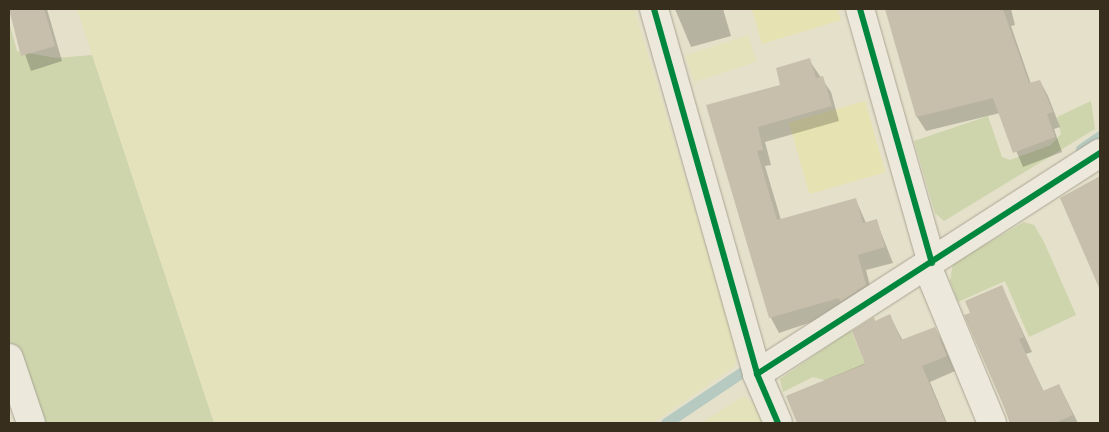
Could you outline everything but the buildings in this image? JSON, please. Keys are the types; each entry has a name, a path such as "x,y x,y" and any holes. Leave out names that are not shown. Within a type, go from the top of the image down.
{"street":[{"path":"654,9 757,374 778,423"},
{"path":"860,9 929,264 992,423"},
{"path":"757,374 1100,153"},
{"path":"9,358 31,423"}],"green space":[{"path":"77,9 634,9 738,352 735,366 653,423 214,423"},
{"path":"9,22 17,51 56,58 92,55 214,423 37,423 9,342"},
{"path":"748,35 757,62 694,82 685,55"},
{"path":"1091,101 1095,129 944,221 935,213 914,141 988,116 1002,157 1010,160 1051,145 1061,134 1057,117"},
{"path":"1024,222 1034,225 1044,242 1076,315 1029,337 1005,281 958,302 950,281 953,263"},
{"path":"851,330 889,423 871,423 858,391 839,391 824,380 813,377 783,392 780,379"},
{"path":"744,396 755,404 763,423 701,423"}],"sand":[{"path":"752,9 837,9 841,20 762,44"},
{"path":"865,101 885,172 809,194 789,123"}],"waterway":[{"path":"1081,149 1100,136"},
{"path":"666,423 754,364"}],"cycle path":[{"path":"654,9 757,374 778,423"},
{"path":"860,9 932,263"},
{"path":"757,374 1100,153"}]}
